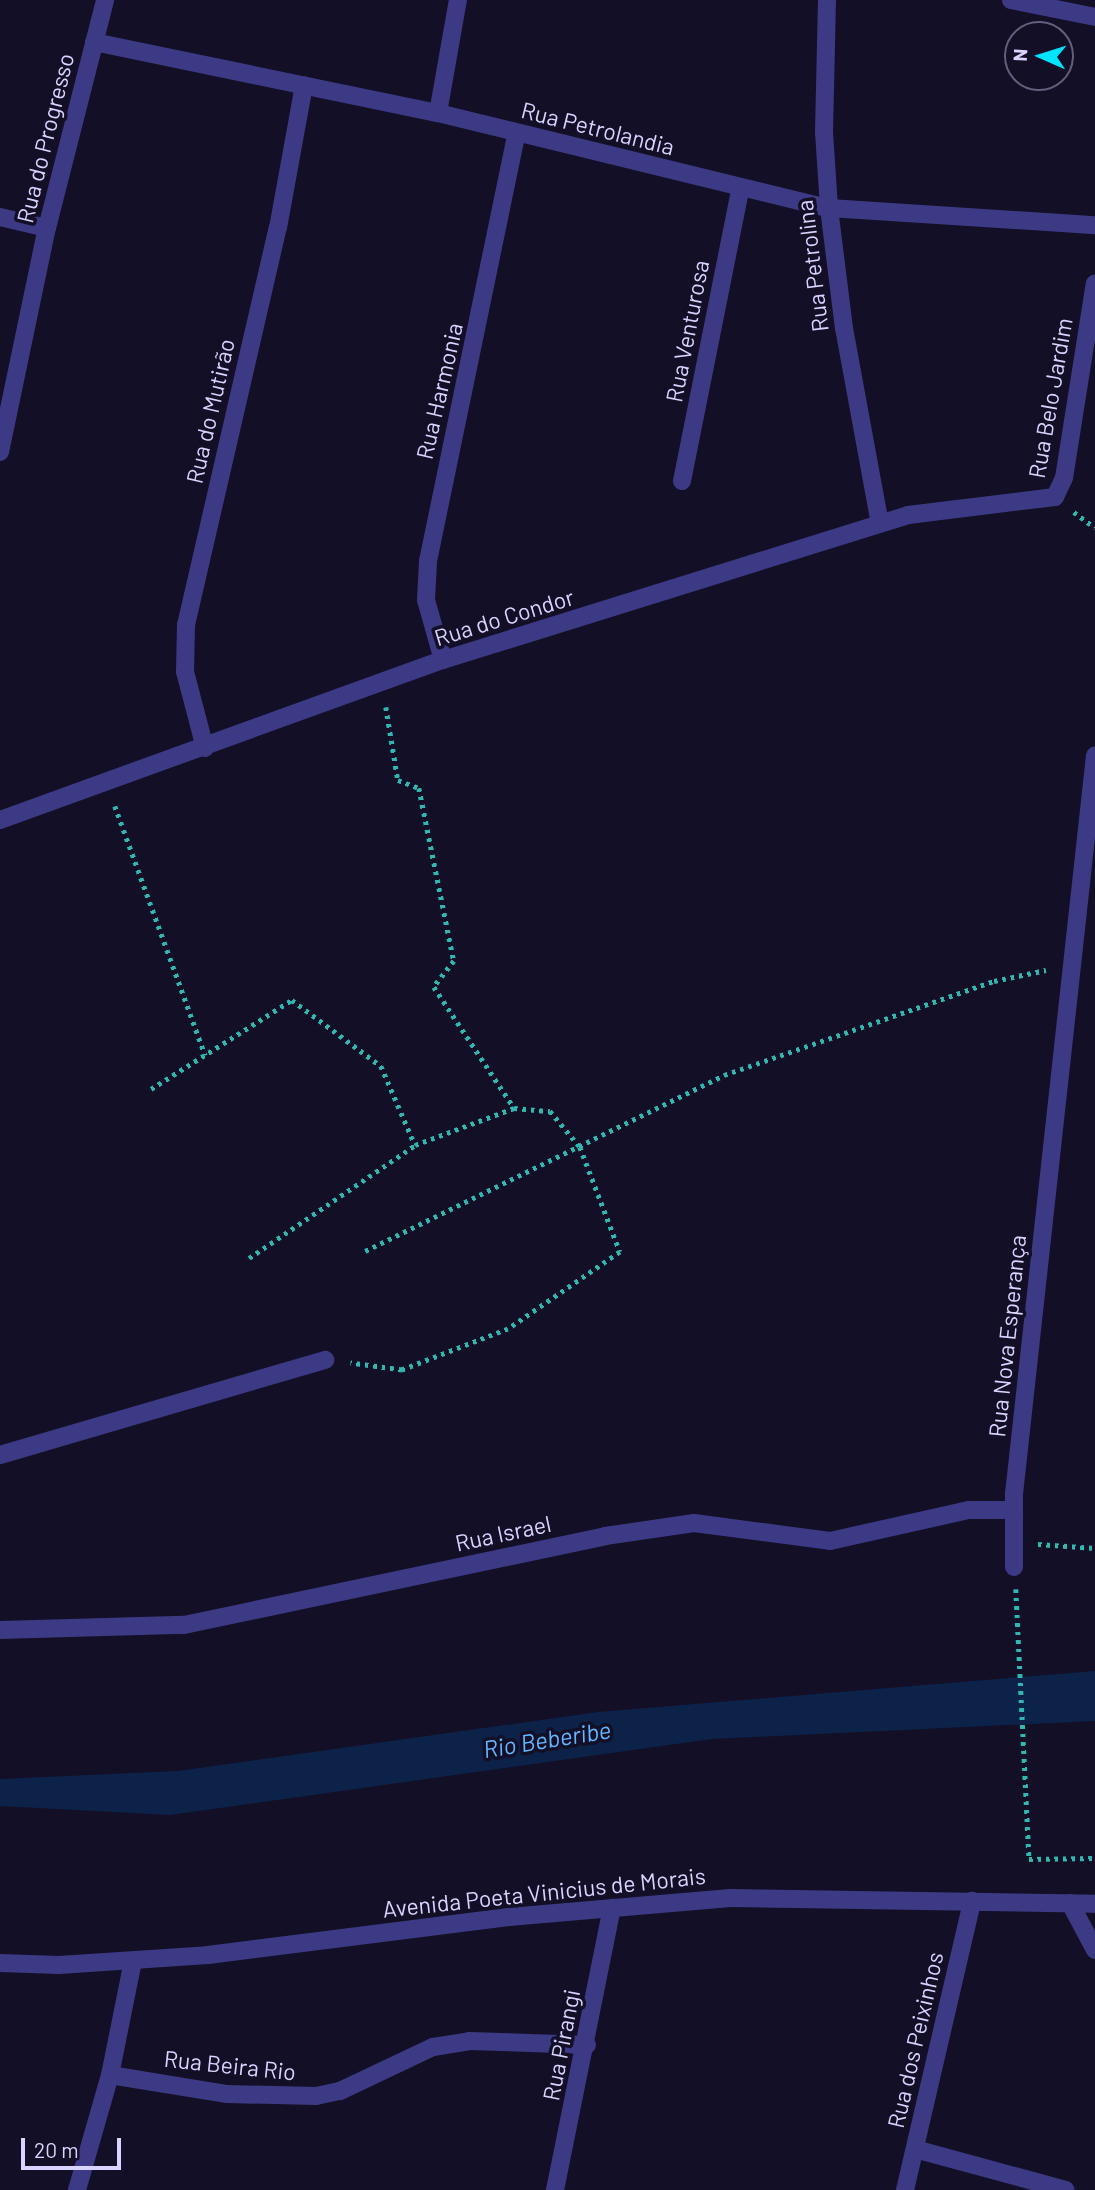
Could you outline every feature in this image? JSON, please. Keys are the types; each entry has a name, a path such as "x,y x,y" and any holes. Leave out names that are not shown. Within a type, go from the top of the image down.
{"street":[{"name":"Rua do Progresso","path":"0,452 47,228 105,0"},
{"path":"438,113 458,0"},
{"name":"Rua Petrolina","path":"827,0 824,132 829,208 844,328 880,524"},
{"path":"1011,0 1095,16"},
{"name":"Rua Petrolandia","path":"94,42 438,113 740,190 829,208 1095,225"},
{"name":"Rua do Mutirão","path":"205,748 185,672 186,625 278,228 304,85"},
{"name":"Rua Harmonia","path":"443,660 426,600 428,561 517,133"},
{"name":"Rua Venturosa","path":"682,481 740,190"},
{"path":"0,217 47,228"},
{"name":"Rua Belo Jardim","path":"1033,503 1055,497 1062,485 1088,387 1095,284"},
{"name":"Rua do Condor","path":"0,821 443,660 880,524 948,506 1033,503"},
{"name":"Rua Nova Esperança","path":"1014,1567 1014,1510 1070,965 1095,755"},
{"path":"0,1455 325,1360"},
{"name":"Rua Israel","path":"0,1630 184,1625 606,1536 694,1523 830,1542 969,1510 1014,1510"},
{"name":"Avenida Poeta Vinicius de Morais","path":"0,1963 133,1961 730,1898 1095,1904"},
{"name":"Rua dos Peixinhos","path":"905,2190 972,1901"},
{"path":"1070,1903 1095,1950"},
{"name":"Rua Pirangi","path":"555,2190 587,2045 612,1909"},
{"path":"77,2190 110,2075 133,1961"},
{"name":"Rua Beira Rio","path":"110,2075 227,2094 316,2096 340,2091 433,2047 469,2040 587,2045"},
{"path":"915,2149 1066,2190"}],"path":[{"path":"382,683 398,780 419,788 454,961 434,987 514,1108"},
{"path":"106,782 205,1055"},
{"path":"365,1251 724,1075 994,981 1070,965"},
{"path":"151,1089 292,1000 381,1066 415,1145"},
{"path":"249,1258 415,1145 514,1108 550,1111 580,1147 620,1252 508,1329 402,1370 325,1360"},
{"path":"1013,1542 1095,1548"},
{"path":"1014,1567 1028,1859 1095,1858"}],"water":[{"name":"Rio Beberibe","path":"1095,1671 1095,1721 712,1739 170,1815 0,1806 0,1779 178,1771 598,1712"}]}
